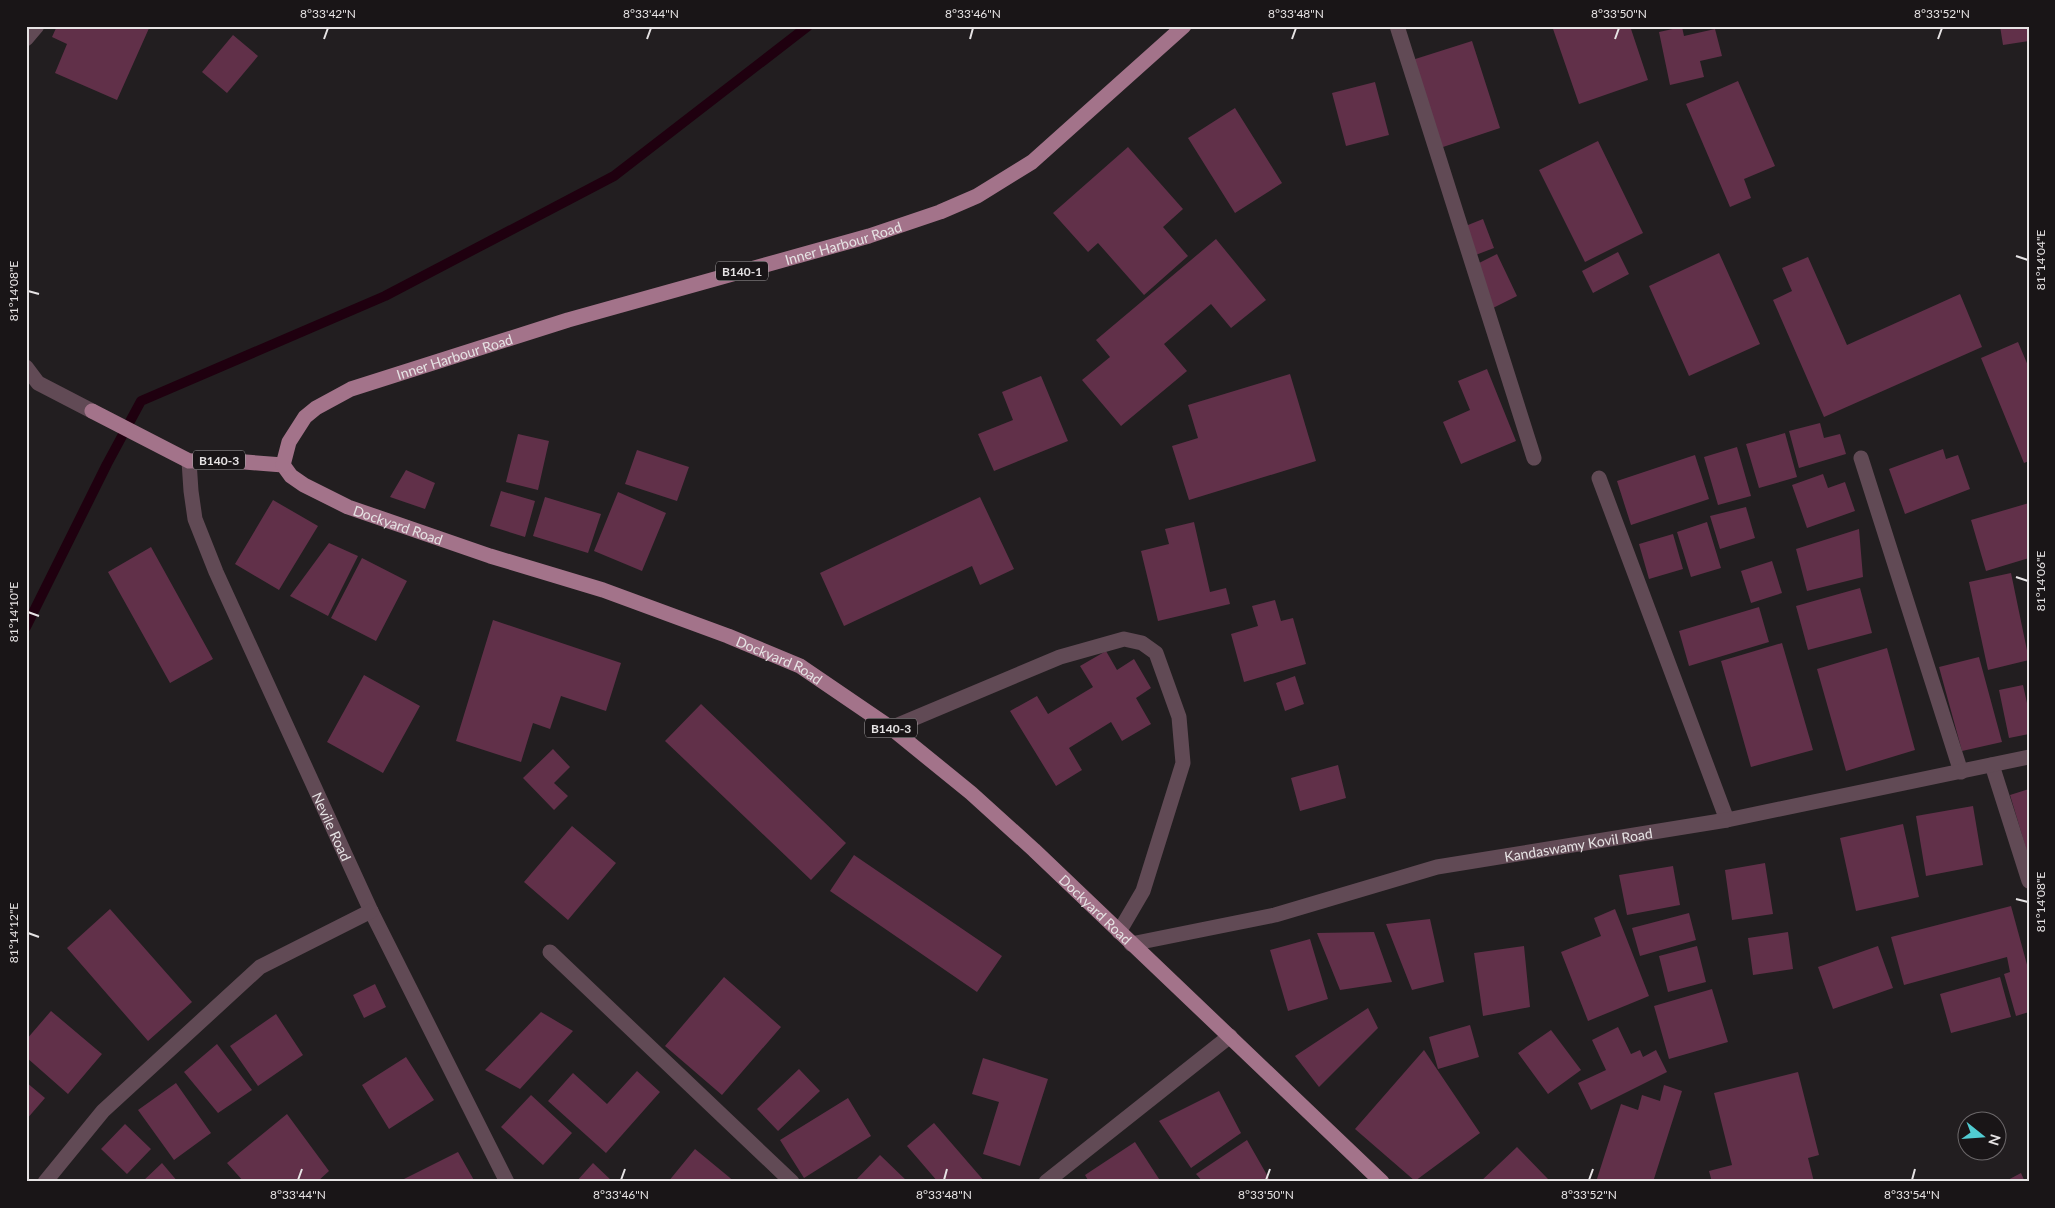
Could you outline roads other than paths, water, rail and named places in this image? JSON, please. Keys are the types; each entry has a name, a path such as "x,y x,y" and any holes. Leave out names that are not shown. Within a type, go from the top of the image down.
{"main road":[{"name":"Inner Harbour Road","path":"283,465 289,442 305,418 316,408 351,389 568,320 869,236 940,212 977,196 1032,162 1184,26"},
{"name":"B140-3","path":"92,411 189,461 220,460 283,465"},
{"name":"Dockyard Road","path":"283,465 291,476 304,485 348,508 490,556 604,590 800,666 891,728 971,794 1034,850 1382,1182"}],"street":[{"path":"26,39 37,26"},
{"path":"1397,26 1534,458"},
{"path":"26,367 32,385 92,411"},
{"path":"1861,458 1961,772"},
{"name":"Nevile Road","path":"189,461 195,519 216,572 371,910 507,1182"},
{"path":"1599,478 1727,820"},
{"path":"891,728 1060,657 1105,644 1124,639 1142,643 1156,653 1179,717 1183,763 1143,891 1119,932"},
{"name":"Kandaswamy Kovil Road","path":"1131,944 1274,914 1437,867 1727,820 2029,757"},
{"path":"1992,765 2029,881"},
{"path":"46,1182 103,1111 260,967 371,910"},
{"path":"550,952 792,1182"},
{"path":"1046,1182 1230,1036"}],"waterway":[{"path":"26,627 107,464 141,401 385,296 614,176 808,26"}]}
